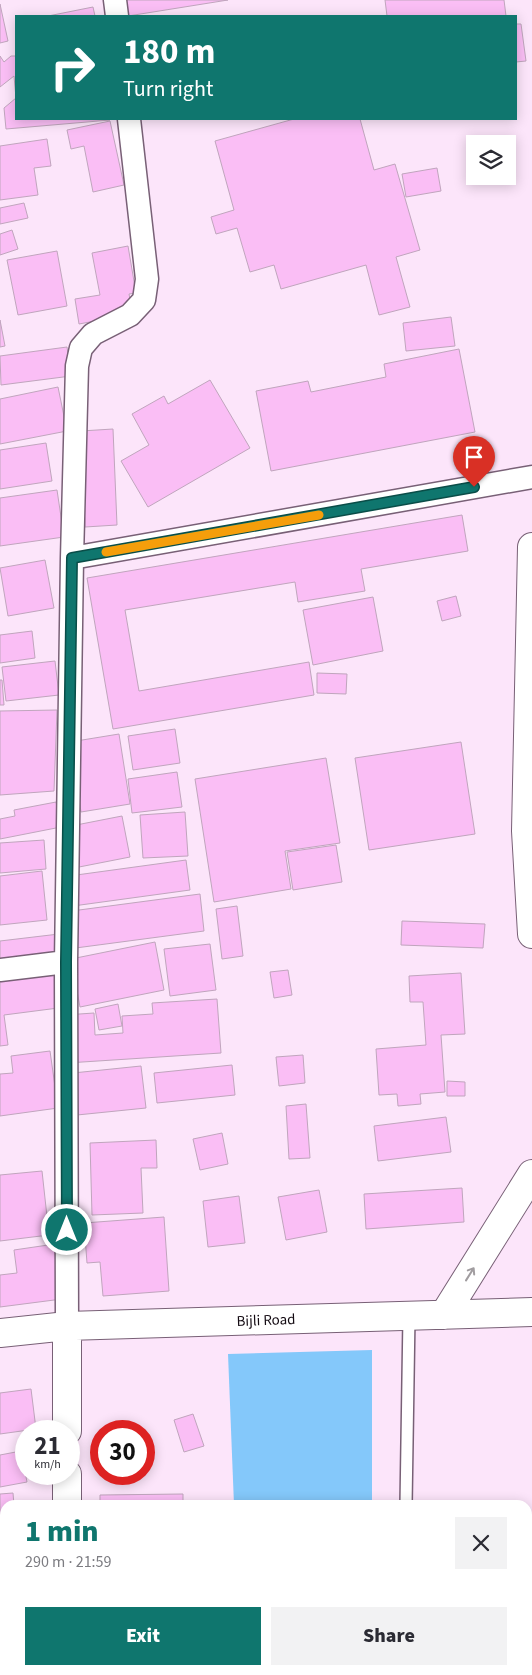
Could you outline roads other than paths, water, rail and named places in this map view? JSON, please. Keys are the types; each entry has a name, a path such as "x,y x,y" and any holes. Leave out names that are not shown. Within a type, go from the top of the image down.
{"street":[{"path":"115,0 117,15"},
{"path":"67,1420 66,962 77,366 82,348 93,334 130,315 144,300 147,279 129,120"},
{"path":"72,558 532,477"},
{"path":"532,547 526,831 532,934"},
{"path":"0,970 66,962"},
{"path":"444,1315 532,1174"},
{"name":"Bijli Road","path":"0,1332 67,1326 532,1312"},
{"path":"67,1485 67,1500"}],"lane":[{"path":"406,1500 409,1316"}],"water":[{"path":"372,1350 372,1500 234,1500 228,1354"}]}
